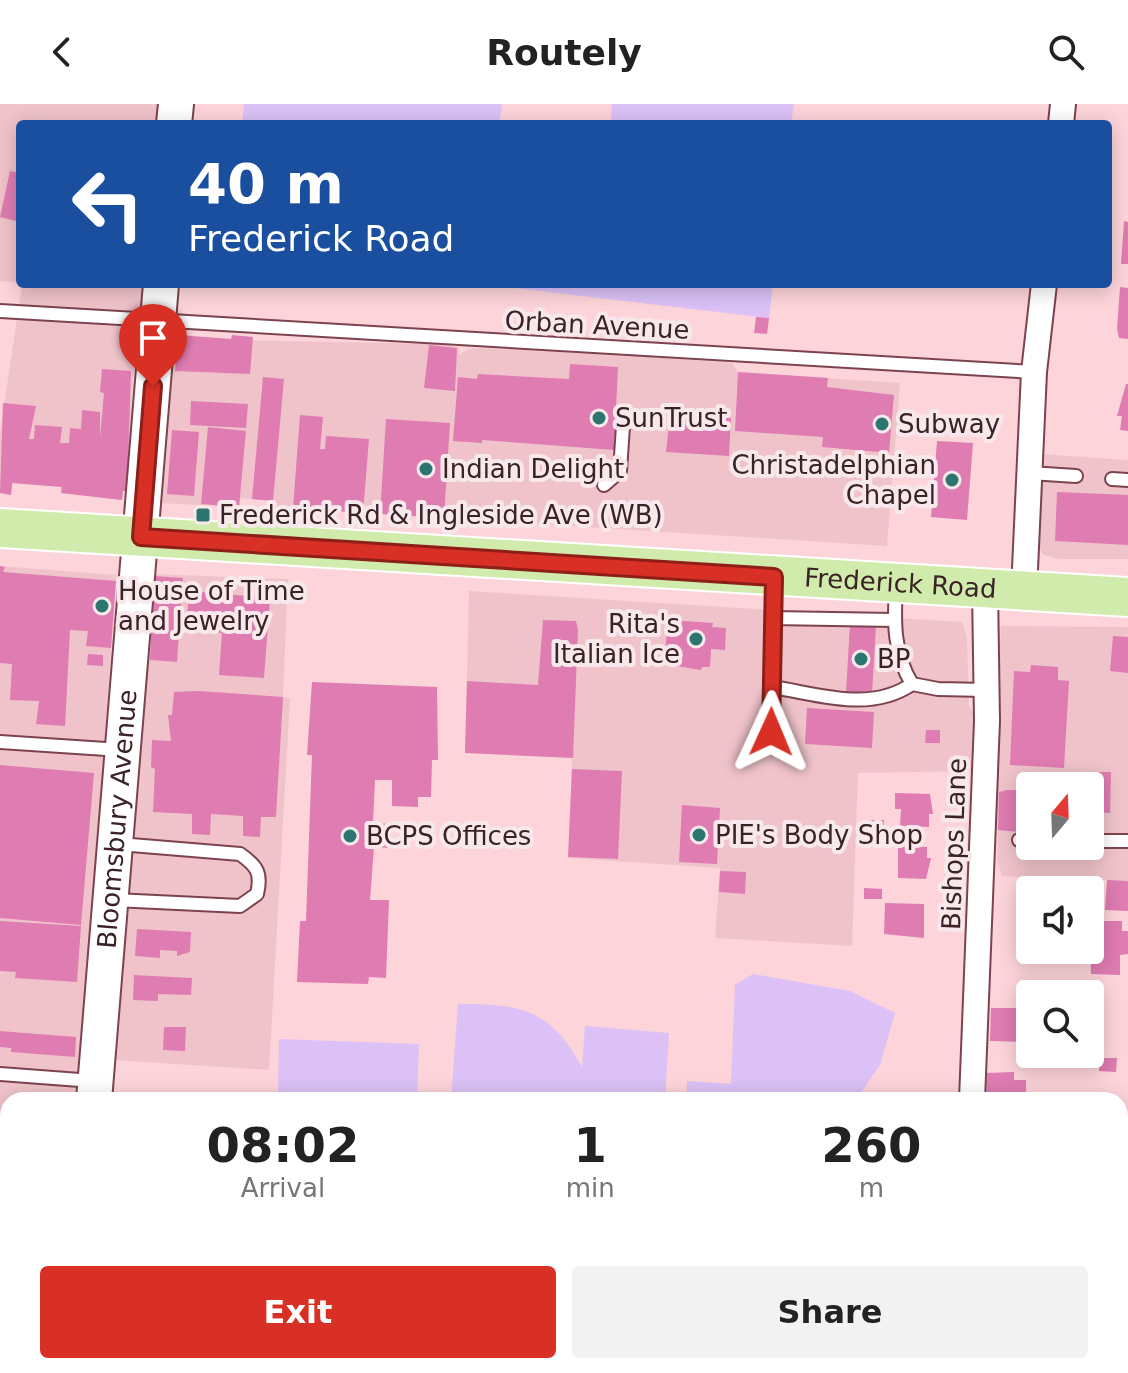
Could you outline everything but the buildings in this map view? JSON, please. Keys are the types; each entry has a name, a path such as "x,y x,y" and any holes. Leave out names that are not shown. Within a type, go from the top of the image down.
{"main road":[{"name":"Bloomsbury Avenue","path":"95,1091 161,288"},
{"name":"Frederick Road","path":"0,528 774,577 895,602 985,589 1128,597"}],"street":[{"path":"1024,591 1034,372 1044,288"},
{"name":"Bishops Lane","path":"972,1092 986,690 985,589"}],"lane":[{"name":"Orban Avenue","path":"0,311 1034,372"},
{"path":"604,485 620,471 624,411"},
{"path":"1030,473 1076,476"},
{"path":"1112,479 1128,480"},
{"path":"771,732 774,577"},
{"path":"772,618 895,602 905,673 912,684"},
{"path":"772,687 866,702 893,697 912,684 938,689 986,690"},
{"path":"0,742 124,751"},
{"path":"1104,841 1128,841"},
{"path":"111,900 240,906 257,894 261,880 256,865 240,854 116,843"},
{"path":"0,1074 95,1091"}],"shaded area":[{"path":"0,104 158,104 156,120 16,120 16,282 0,281"},
{"path":"244,104 502,104 500,120 242,120"},
{"path":"612,104 794,104 792,120 611,120"},
{"path":"21,288 150,288 147,315 136,330 127,491 123,491 122,500 61,493 61,487 13,483 11,495 0,493 0,433"},
{"path":"515,288 773,288 769,318"},
{"path":"169,334 235,340 431,344 459,347 459,355 468,349 482,348 649,357 732,363 738,372 900,383 887,546 273,507 273,501 241,498 239,507 158,503"},
{"path":"1042,454 1128,460 1128,559 1058,559 1042,554 1038,544"},
{"path":"0,566 116,575 82,1092 0,1092"},
{"path":"151,574 288,579 283,697 290,698 269,1070 115,1060"},
{"path":"469,591 962,622 967,636 969,706 975,716 974,771 858,773 852,946 715,938 720,868 569,858 572,758 465,753"},
{"path":"1001,626 1128,627 1128,881 1104,880 1104,876 1002,876 997,860 998,830 992,831"},
{"path":"753,974 850,991 895,1013 880,1065 861,1092 686,1092 687,1081 731,1084 735,985"},
{"path":"458,1004 500,1006 532,1014 558,1033 582,1067 585,1026 669,1033 665,1092 452,1092"},
{"path":"279,1039 419,1044 417,1092 278,1092"}],"place":[{"name":"SunTrust","path":"599,418"},
{"name":"Subway","path":"882,424"},
{"name":"Indian Delight","path":"426,469"},
{"name":"Christadelphian Chapel","path":"952,480"},
{"name":"Frederick Rd & Ingleside Ave (WB)","path":"203,515"},
{"name":"House of Time and Jewelry","path":"102,606"},
{"name":"Rita's Italian Ice","path":"696,639"},
{"name":"BP","path":"861,659"},
{"name":"PIE's Body Shop","path":"699,835"},
{"name":"BCPS Offices","path":"350,836"}],"route":[{"path":"153,386 141,537 774,577 771,732"}]}
